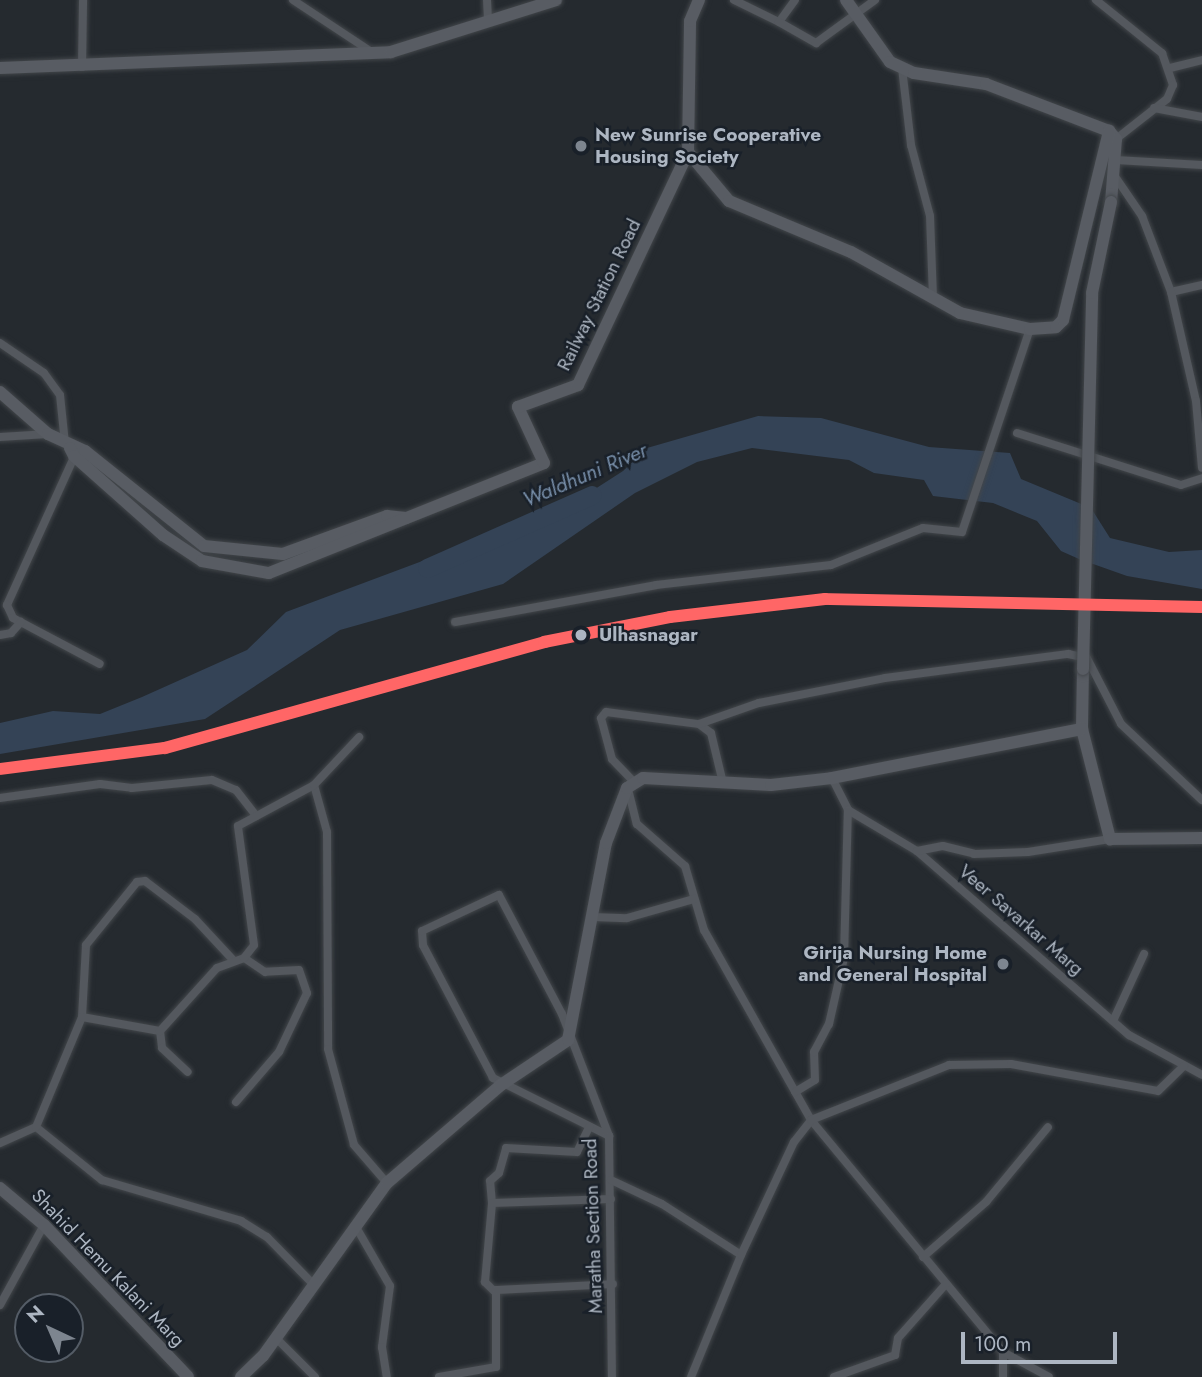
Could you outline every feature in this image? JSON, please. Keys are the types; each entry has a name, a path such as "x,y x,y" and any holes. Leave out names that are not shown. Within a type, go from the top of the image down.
{"street":[{"path":"82,67 83,0"},
{"path":"293,0 370,51"},
{"path":"487,0 488,21"},
{"path":"0,68 82,67 391,52 556,0"},
{"name":"Railway Station Road","path":"72,449 163,535 203,562 269,573 544,463 518,407 578,385 688,152 690,21 699,0"},
{"path":"734,0 816,43 875,0"},
{"path":"779,22 795,0"},
{"path":"846,0 877,50 902,68 986,84 1113,135"},
{"path":"688,152 729,201 851,252 960,313 1030,329 1063,320 1113,135 1167,99 1173,85 1170,68 1131,24 1096,0"},
{"path":"1170,68 1202,60"},
{"path":"902,68 911,145 930,216 933,299"},
{"path":"1154,108 1202,117"},
{"path":"1110,839 1083,729 1083,669 1092,293 1111,202 1115,160 1113,135"},
{"path":"1115,160 1202,165"},
{"path":"1114,175 1142,216 1171,292 1196,401 1202,468"},
{"path":"1171,292 1202,285"},
{"path":"455,622 656,585 831,565 923,528 962,532 1006,409 1030,329"},
{"path":"0,343 44,373 60,395 72,449 9,597 8,613 100,664"},
{"name":"Railway Station Road","path":"0,392 48,434 204,547 283,554 387,516 406,518"},
{"path":"1017,433 1181,485 1202,478"},
{"path":"0,437 48,434"},
{"path":"0,635 11,633 21,622"},
{"path":"1049,1377 1003,1352 811,1120 704,930 685,866 637,824 631,785 612,759 603,714 699,724 759,703 885,678 1078,655 1087,658 1121,724 1202,800"},
{"path":"699,724 711,733 723,783"},
{"path":"241,1377 276,1338 387,1183 501,1085 568,1040 606,843 631,785 643,778 771,785 832,778 1083,729"},
{"path":"188,1072 162,1048 160,1031 217,968 244,958 254,945 238,826 314,785 359,737"},
{"path":"795,1092 815,1080 814,1052 829,1024 844,958 848,810 832,778"},
{"path":"0,798 100,785 132,788 212,780 236,790 256,816"},
{"path":"314,785 327,832 327,1045 354,1145 387,1183"},
{"name":"Veer Savarkar Marg","path":"848,810 917,851 1113,1021 1202,1075"},
{"path":"917,851 943,846 974,854 1028,852 1110,839 1202,838"},
{"path":"0,1143 36,1127 82,1017 86,945 137,882 145,881 195,919 234,961"},
{"name":"Maratha Section Road","path":"501,1085 423,945 422,931 499,895 562,1014 568,1040 609,1136 613,1284 612,1377"},
{"path":"592,917 626,918 695,899"},
{"path":"1113,1021 1144,954"},
{"path":"236,1102 279,1052 307,993 299,970 265,972 244,958"},
{"path":"82,1017 160,1031"},
{"path":"691,1377 741,1255 794,1142 811,1120 949,1065 1018,1065 1158,1091 1184,1066"},
{"path":"501,1085 609,1136"},
{"path":"36,1127 102,1180 248,1224 314,1285"},
{"path":"439,1377 496,1367 494,1291 485,1282 492,1203 490,1181 499,1173 506,1148 577,1152 589,1127"},
{"path":"923,1257 986,1202 1048,1127"},
{"path":"611,1180 662,1204 741,1255"},
{"name":"Shahid Hemu Kalani Marg","path":"0,1188 44,1224 188,1377"},
{"path":"492,1203 611,1199"},
{"path":"0,1305 44,1224"},
{"path":"356,1227 390,1286 382,1347 387,1377"},
{"path":"494,1291 613,1284"},
{"path":"834,1377 895,1355 898,1338 946,1284"},
{"path":"276,1338 315,1377"},
{"path":"1003,1352 1003,1377"}],"water":[{"path":"758,416 821,418 929,447 1010,453 1021,479 1091,508 1110,538 1169,552 1202,550 1202,589 1127,576 1079,559 1061,551 1037,521 993,503 933,496 924,480 874,473 849,460 752,448 697,462 635,493 503,584 340,630 205,719 0,754 0,723 53,711 100,714 142,697 247,650 286,612 433,557 473,553 525,534 623,471 647,448"}],"waterway":[{"name":"Waldhuni River","path":"427,568 592,495"}],"transit line":[{"path":"0,769 165,748 544,642 670,617 825,599 1202,607"}],"place":[{"name":"New Sunrise Cooperative Housing Society","path":"581,146"},
{"name":"Ulhasnagar","path":"581,635"},
{"name":"Girija Nursing Home and General Hospital","path":"1003,964"}]}
